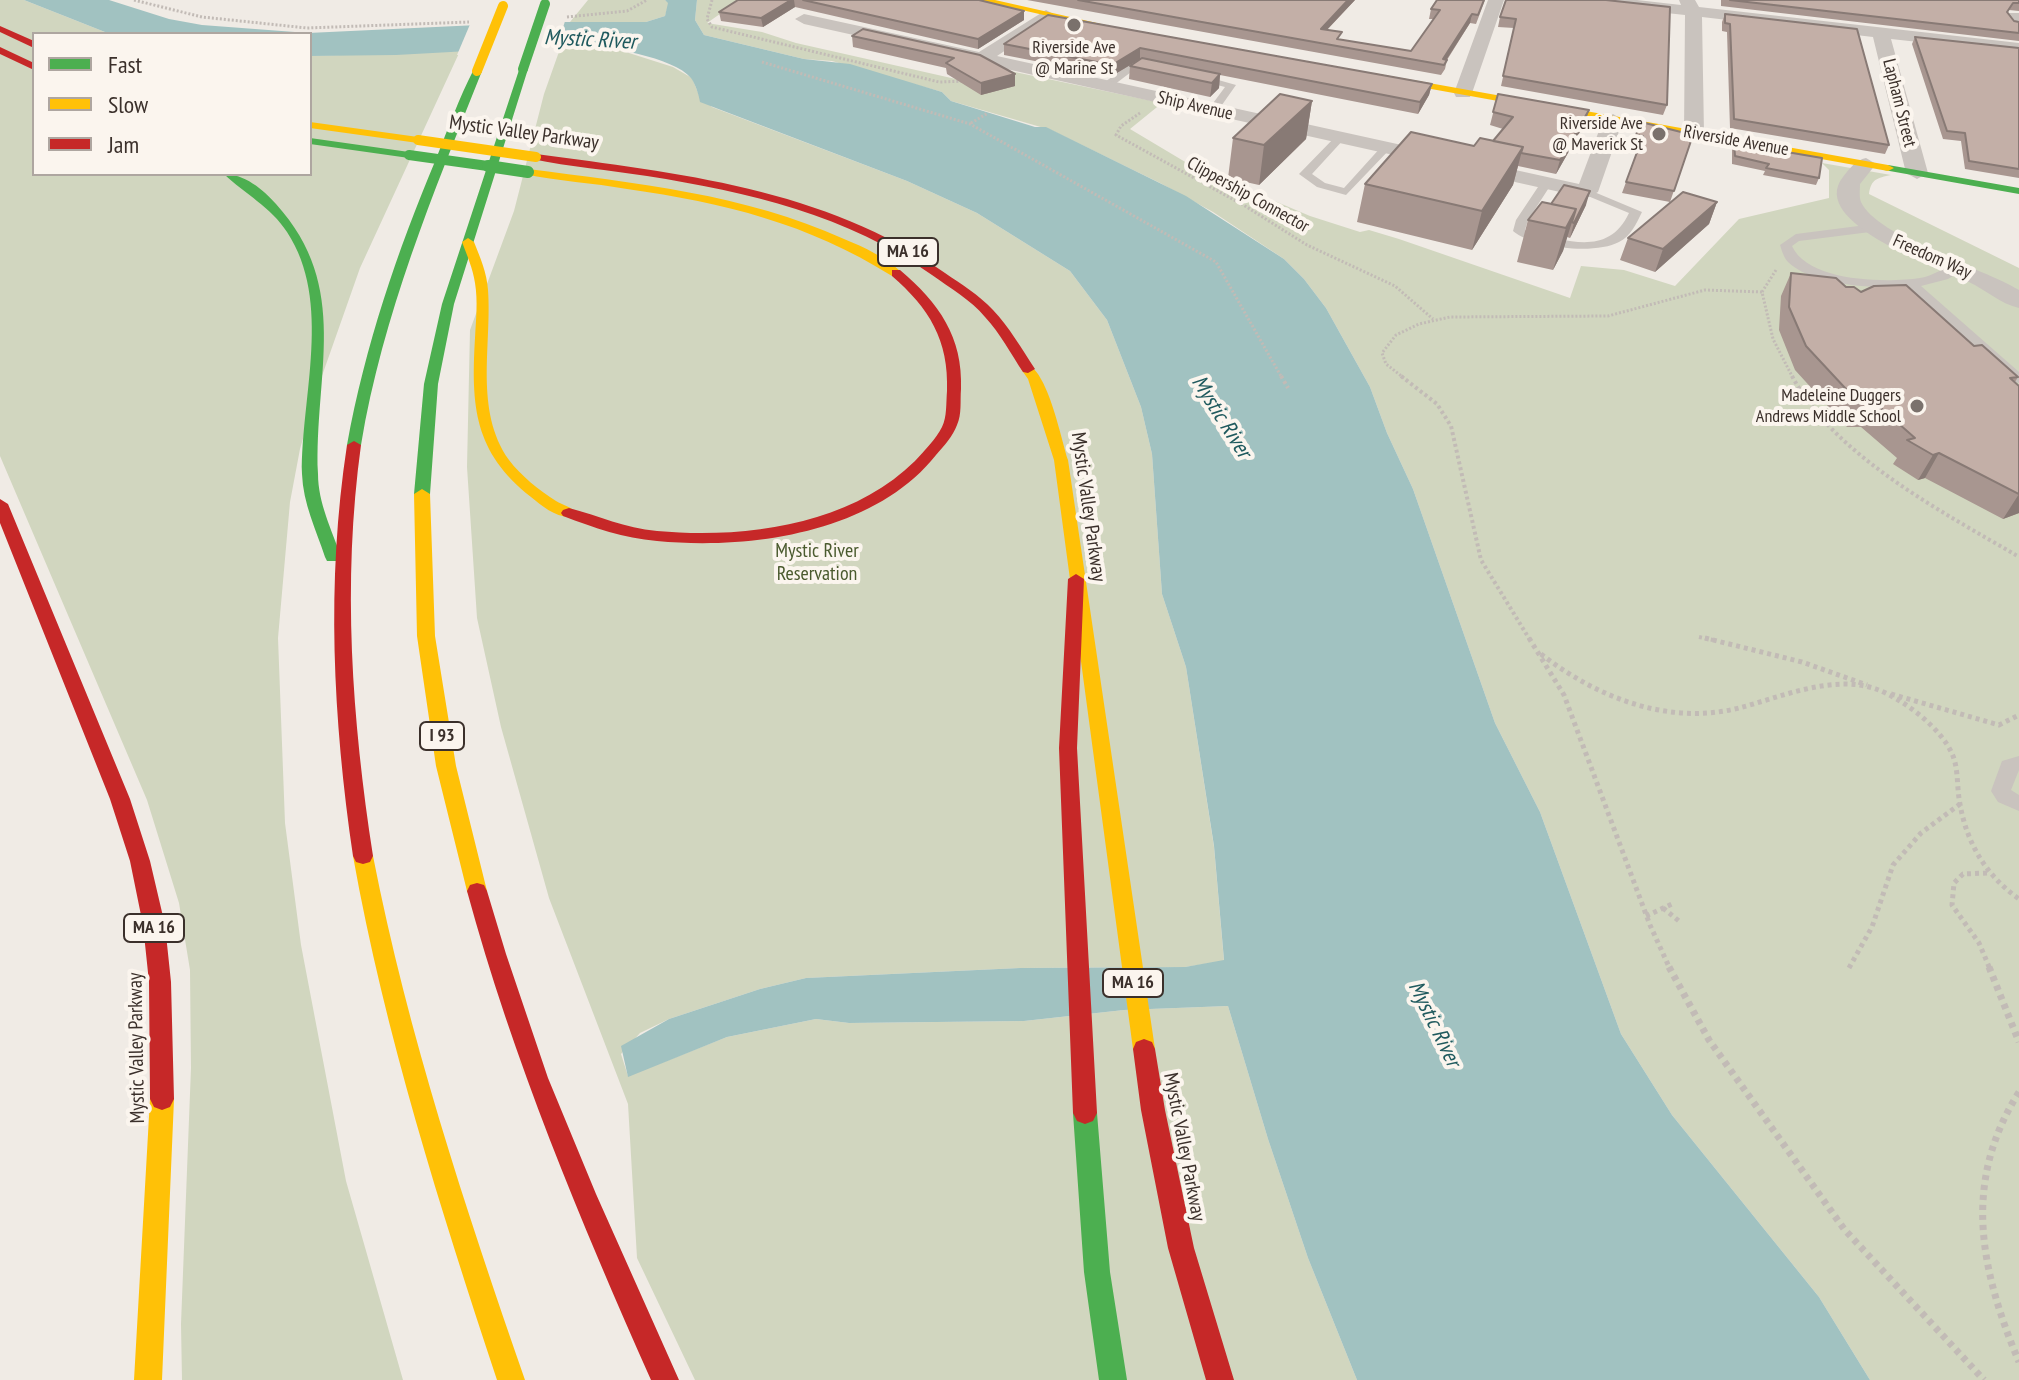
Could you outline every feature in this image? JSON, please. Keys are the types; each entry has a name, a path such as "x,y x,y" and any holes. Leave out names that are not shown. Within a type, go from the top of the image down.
{"main road":[{"path":"982,0 1128,30"},
{"path":"1046,15 1061,0"},
{"name":"I 93","path":"546,2 468,240 438,345 421,483 424,594 440,726 477,890 538,1081 583,1195 665,1380"},
{"path":"504,3 408,247 371,360 352,452 342,586 344,689 350,762 378,936 433,1149 511,1380"},
{"path":"0,29 32,44"},
{"path":"0,52 29,64"},
{"name":"Riverside Avenue","path":"1360,73 2019,191"},
{"path":"312,125 414,148"},
{"path":"312,141 414,148 532,164 752,210 825,235 889,267 928,301 944,322 953,344 958,395 943,440 900,485 871,502 842,515 778,533 725,540 690,540 652,537 583,520 526,490 506,469 485,432 479,385 482,286 468,240"},
{"name":"Mystic Valley Parkway","path":"532,164 695,179 782,199 872,233 943,274 1000,327 1028,366 1057,435 1153,1110 1181,1248 1220,1380"},
{"path":"232,176 285,218 312,264 319,298 319,340 310,479 342,586"},
{"name":"Mystic Valley Parkway","path":"0,504 121,803 146,881 154,924 162,1022 162,1078 148,1380"},
{"path":"1076,579 1068,748 1089,1187 1100,1298 1113,1380"},
{"path":"487,1308 493,1380"}],"street":[{"path":"1463,93 1496,0"},
{"path":"1592,0 1690,6 1881,34 2019,48"},
{"path":"1690,6 1694,134"},
{"path":"982,58 1046,15"},
{"name":"Ship Avenue","path":"804,19 1587,192"},
{"name":"Lapham Street","path":"1881,34 1917,173"},
{"path":"1587,192 1613,120"},
{"name":"Freedom Way","path":"1866,164 1852,175 1848,188 1854,209 1874,228 2019,301"}],"lane":[{"path":"1106,86 1135,65 1170,71"},
{"path":"1184,74 1230,85 1213,110"},
{"path":"1340,138 1305,174 1321,185 1346,192 1386,148"},
{"path":"1546,183 1522,220 1519,231 1528,236 1595,248 1617,238 1636,212 1587,192"},
{"path":"1837,292 1787,255 1786,245 1796,238 1874,228"},
{"path":"1819,276 1864,282 1909,282 1940,278 1957,268"},
{"path":"1909,282 2019,379"},
{"path":"2019,763 2009,766 2001,791 2005,797 2019,804"}],"path":[{"path":"134,0 241,23 307,28 469,22"},
{"path":"560,18 627,11 647,0"},
{"path":"712,0 707,19 712,27 939,82 975,80"},
{"path":"762,62 970,124 1216,262 1288,388"},
{"name":"Clippership Connector","path":"1139,104 1143,111 1121,126 1116,135 1159,162 1235,200 1317,250 1368,271 1402,290 1423,305 1434,319"},
{"path":"970,124 988,113"},
{"path":"1773,259 1776,271 1762,292 1768,328 1793,381 1838,436 1917,493 2019,557"},
{"path":"1762,292 1737,287 1700,289 1610,316 1507,315 1434,319 1412,324 1390,338 1382,353 1386,364 1437,404 1451,426 1481,560 1564,695 1646,916 1680,991 1709,1040 1844,1229 1984,1380"},
{"path":"1699,637 1802,662 1960,716 1999,725 2019,715"},
{"path":"1538,651 1579,682 1606,697 1633,706 1674,711 1710,713 1736,709 1815,688 1875,689 1901,703 1947,746 1953,758 1964,829 1987,873 2019,899"},
{"path":"1849,968 1872,927 1893,865 1921,833 1960,804"},
{"path":"1987,873 1963,874 1954,883 1952,905 1979,943 2019,1042"},
{"path":"1646,916 1672,904"},
{"path":"1663,908 1679,921"},
{"path":"2019,1092 1996,1132 1983,1181 1985,1263 2001,1322 2019,1362"}],"green space":[{"path":"0,0 24,0 105,32 32,32 32,176 312,176 312,56 460,51 360,268 317,390 300,449 290,502 278,638 285,823 301,945 346,1181 403,1380 182,1380 181,1324 191,1068 190,970 179,903 147,800 0,456"},
{"path":"588,0 665,0 669,3 665,16 646,22 570,22"},
{"path":"697,0 740,0 707,23 762,32 796,43 969,82 991,67 1162,103 1130,129 1192,166 1310,216 1360,232 1369,230 1399,239 1570,298 1581,266 1624,270 1675,286 1739,219 1829,198 1829,170 1822,163 1891,175 1876,180 1869,194 2019,268 2019,1380 1870,1380 1819,1297 1672,1115 1621,1034 1540,812 1495,723 1413,489 1370,387 1326,308 1304,279 1284,259 1213,212 1051,130 951,101 942,92 832,61 804,59 704,35 695,20"},
{"name":"Mystic River Reservation","path":"561,46 607,46 673,67 692,78 699,95 712,107 907,181 977,213 1070,271 1107,320 1141,407 1152,454 1162,594 1186,667 1214,847 1224,961 1185,967 1020,968 806,978 760,989 669,1019 640,1033 621,1054 628,1076 727,1037 816,1019 849,1023 1024,1021 1124,1010 1228,1006 1308,1258 1357,1380 695,1380 637,1258 628,1104 549,898 501,727 477,618 467,467 470,330 514,211 544,94"}],"water":[{"path":"24,0 109,0 169,19 202,25 295,32 105,32"},
{"name":"Mystic River","path":"665,0 697,0 695,20 704,35 804,59 850,64 942,92 951,101 1035,127 1046,127 1186,196 1284,259 1326,308 1370,387 1413,489 1495,723 1540,812 1621,1034 1672,1115 1819,1297 1870,1380 1357,1380 1308,1258 1228,1006 1124,1010 1024,1021 849,1023 816,1019 727,1037 628,1077 621,1046 669,1019 760,989 806,978 1020,968 1185,967 1224,960 1214,846 1186,667 1162,594 1152,454 1141,407 1107,320 1070,271 977,213 907,181 700,102 691,78 670,64 655,59 621,50 579,45 396,55 312,56 312,33 542,22 646,22 665,16 668,3"}],"pier":[{"path":"566,18 556,50 457,55 471,22"}],"building":[{"path":"738,0 791,0 761,18 719,12"},
{"path":"803,0 979,0 1024,11 978,39"},
{"path":"1078,0 1348,0 1321,29 1342,32 1337,39 1411,51 1440,10 1431,9 1437,0 1484,0 1478,15 1472,14 1443,59 1447,60 1444,65"},
{"path":"1506,0 1606,0 1670,7 1667,105 1503,76 1516,19 1500,17"},
{"path":"1730,0 2019,0 2007,12 2014,21 2019,22 2019,33"},
{"path":"1725,14 1857,29 1889,145 1734,119 1730,24 1725,23"},
{"path":"1048,15 1432,84 1420,102 1140,48 1112,65 1004,44"},
{"path":"863,29 980,55 1015,74 981,83 946,63 954,58 852,36"},
{"path":"1915,37 2019,48 2019,169 1969,161 1965,133 1947,131"},
{"path":"1142,58 1220,74 1212,83 1130,66"},
{"path":"1280,94 1312,101 1264,145 1233,138"},
{"path":"1498,94 1589,110 1560,160 1521,153 1523,147 1493,141 1513,117 1493,112"},
{"path":"1641,122 1693,135 1674,191 1626,182 1643,136 1636,135"},
{"path":"1411,132 1474,146 1480,138 1523,147 1482,211 1365,184"},
{"path":"1734,143 1822,158 1819,178 1766,168 1769,164 1735,156"},
{"path":"1564,185 1590,191 1574,223 1576,209 1551,204"},
{"path":"1683,192 1717,202 1663,249 1628,238"},
{"path":"1542,202 1576,209 1566,228 1528,220"},
{"name":"Madeleine Duggers Andrews Middle School","path":"1791,273 1836,278 1846,287 1854,287 1861,292 1874,286 1906,285 1974,346 1982,345 2018,377 2010,378 2019,386 2019,494 1939,453 1933,455 1907,440 1915,438 1874,402 1859,403 1806,346 1789,307"}],"traffic: fast":[{"path":"523,69 545,4"},
{"path":"422,494 431,384 448,304 523,69"},
{"path":"354,445 362,396 388,301 421,208 477,71"},
{"path":"312,141 409,155"},
{"path":"409,155 528,172"},
{"path":"1888,168 2019,191"},
{"path":"233,176 269,203 293,231 308,262 316,296 318,332 310,475 316,507 333,557"},
{"path":"1085,1113 1097,1272 1113,1380"}],"traffic: slow":[{"path":"982,0 1105,26"},
{"path":"477,71 503,6"},
{"path":"1373,76 1888,168"},
{"path":"312,125 418,140"},
{"path":"418,140 536,157"},
{"path":"528,172 672,192 767,213 812,228 855,248 896,273"},
{"path":"468,242 481,283 480,393 491,441 504,463 524,484 569,513"},
{"path":"1028,369 1035,378 1061,460 1144,1049"},
{"path":"422,494 426,636 446,766 477,891"},
{"path":"363,856 391,989 426,1121 511,1380"},
{"path":"148,1380 162,1099"}],"traffic: jam":[{"path":"0,29 32,44"},
{"path":"0,50 32,66"},
{"path":"536,157 646,172 757,194 811,209 863,229 912,255 983,307 1028,369"},
{"path":"569,513 614,530 657,536 741,536 828,519 867,503 901,483 927,457 949,427 953,409 954,368 952,352 941,322 922,297 896,273"},
{"path":"354,445 344,520 341,613 348,734 363,856"},
{"path":"0,504 120,799 140,861 154,925 160,982 162,1099"},
{"path":"1076,579 1068,748 1085,1113"},
{"path":"477,891 515,1016 560,1139 665,1380"},
{"path":"1144,1049 1181,1248 1220,1380"}],"place":[{"name":"Riverside Ave @ Marine St","path":"1074,25"},
{"name":"Riverside Ave @ Maverick St","path":"1659,134"},
{"name":"Madeleine Duggers Andrews Middle School","path":"1917,406"}]}
